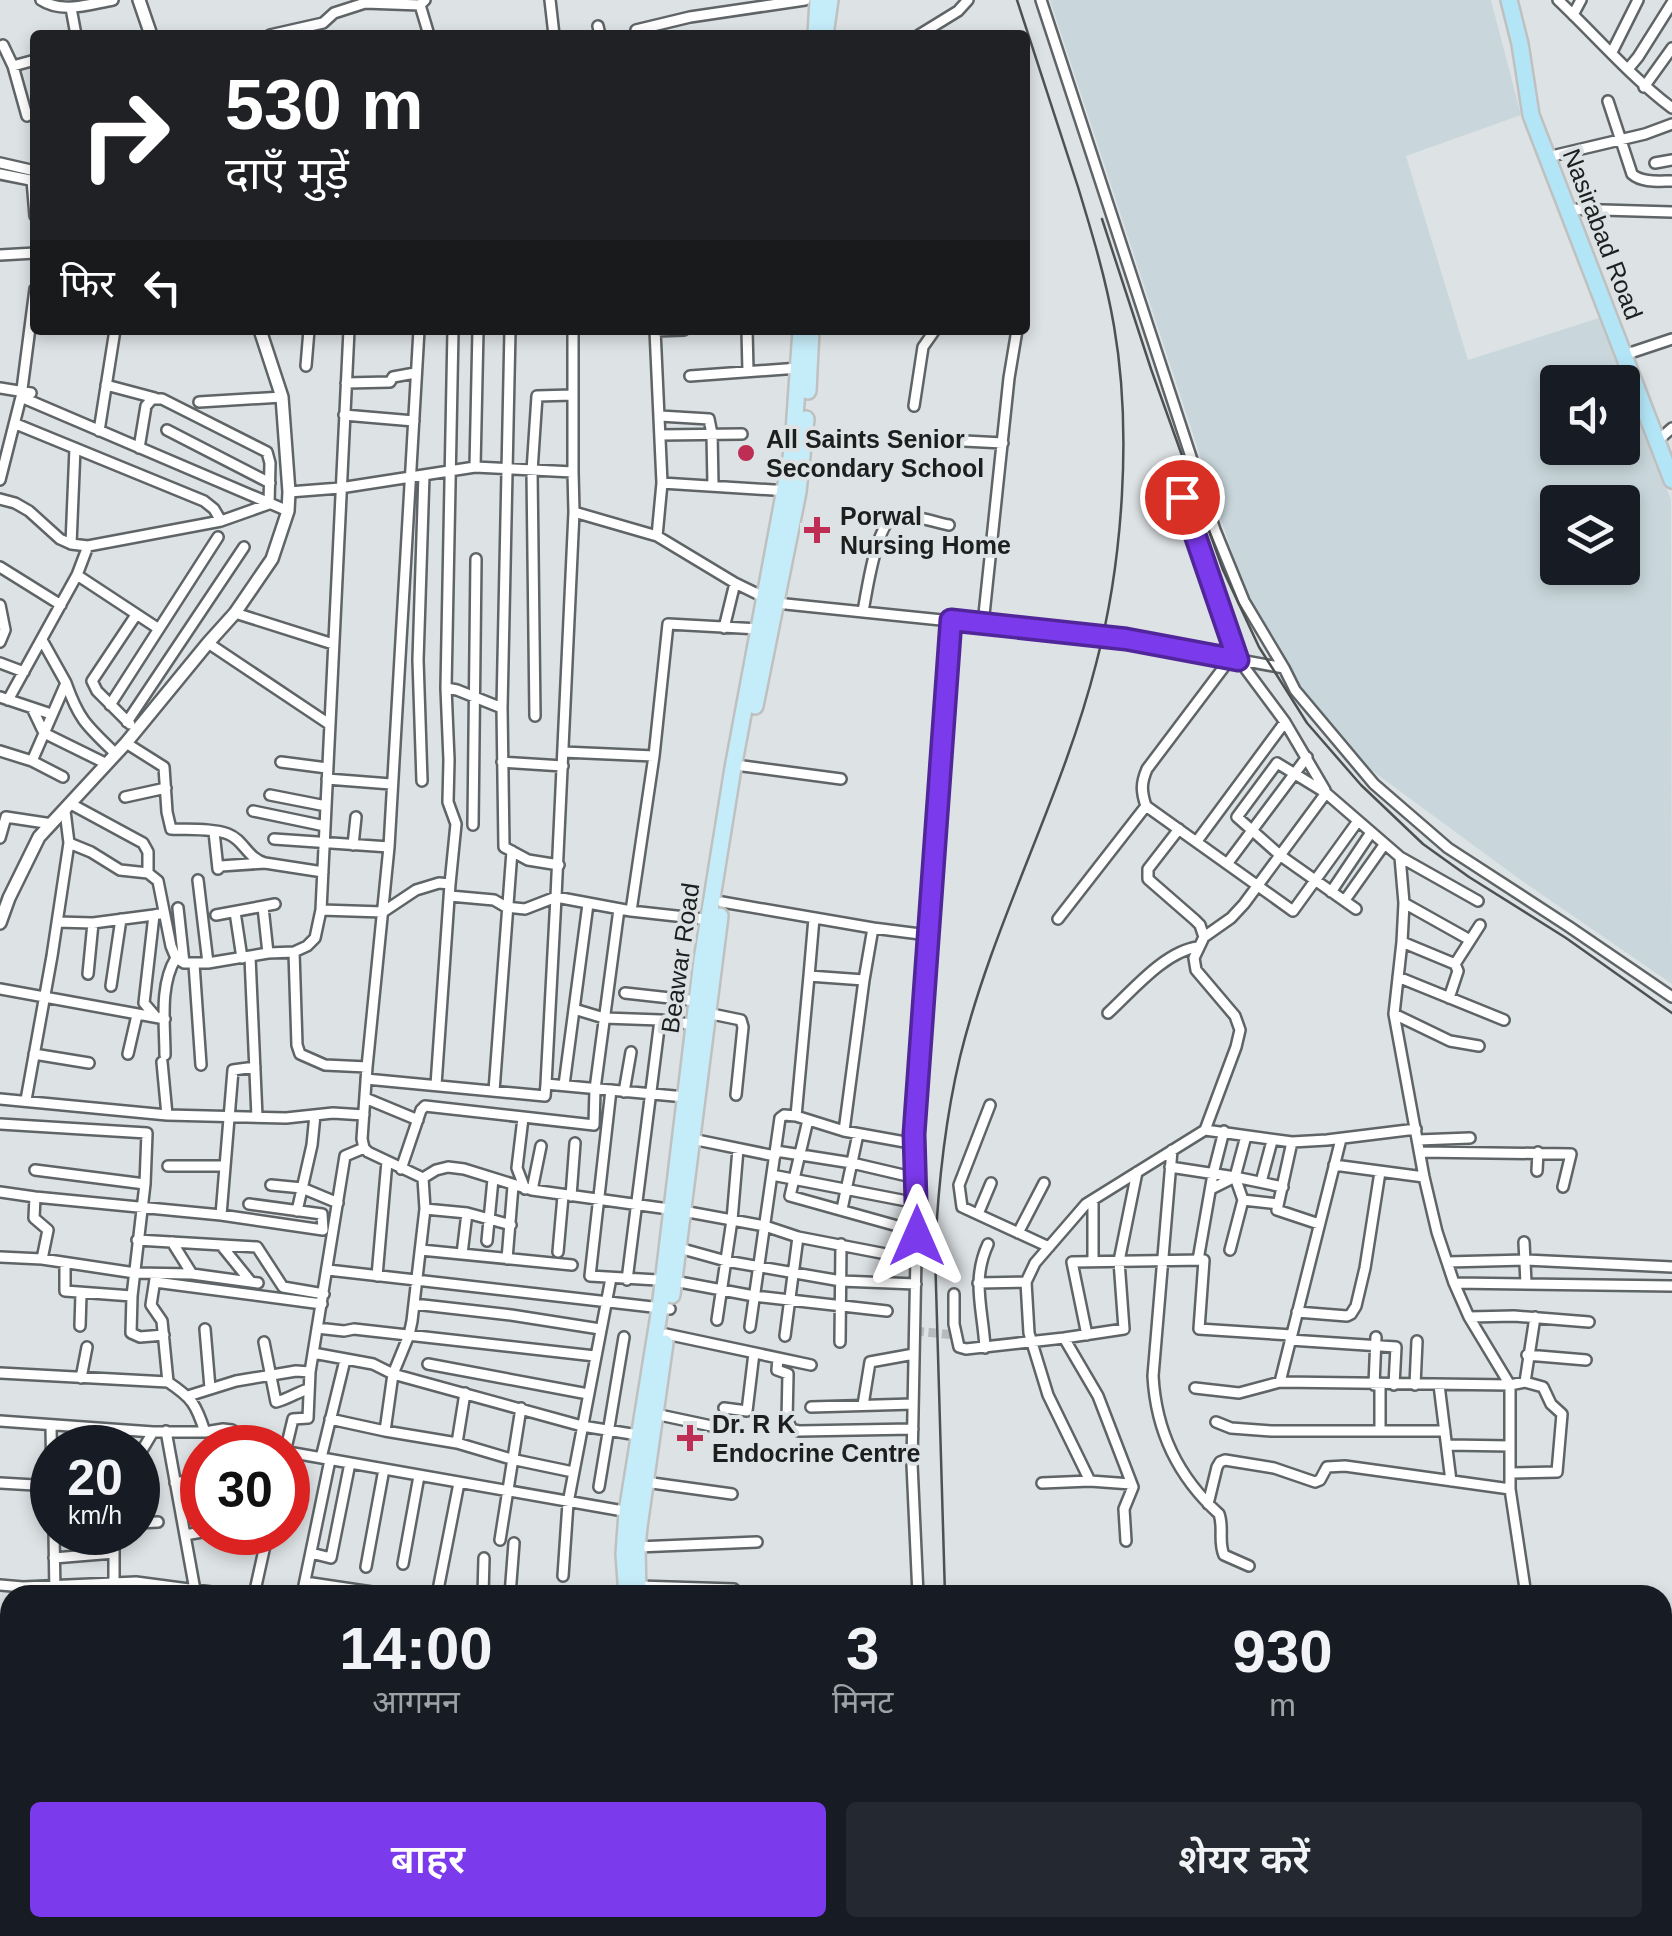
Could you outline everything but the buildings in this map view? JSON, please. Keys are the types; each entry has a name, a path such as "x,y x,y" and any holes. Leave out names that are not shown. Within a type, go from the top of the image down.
{"highway":[{"name":"Nasirabad Road","path":"1512,0 1534,114 1630,353 1668,432 1672,458"},
{"name":"Nasirabad Road","path":"1534,114 1672,480"}],"main road":[{"path":"816,30 818,0"},
{"path":"827,30 830,0"},
{"name":"Beawar Road","path":"800,335 802,408"},
{"name":"Beawar Road","path":"715,921 722,902 770,600 792,491 810,335"},
{"name":"Beawar Road","path":"632,1585 624,1554 634,1513 669,1281 734,768 758,629 770,600"},
{"name":"Beawar Road","path":"669,1281 679,1248 678,1210 692,1139 692,1098"},
{"name":"Beawar Road","path":"634,1585 634,1513 645,1482 645,1436 655,1414 666,1334 665,1309"}],"street":[{"path":"43,1 71,8 113,0"},
{"path":"139,0 149,30"},
{"path":"550,0 553,30"},
{"path":"636,30 690,17 805,0"},
{"path":"930,30 968,0"},
{"path":"1041,0 1216,530 1244,601 1295,690 1374,784 1448,848 1672,997"},
{"path":"1559,0 1644,87 1672,108"},
{"path":"1573,14 1581,0"},
{"path":"1612,52 1638,0"},
{"path":"292,30 322,23 334,12 365,3 423,2 428,30"},
{"path":"1628,69 1672,2"},
{"path":"71,8 75,30"},
{"path":"322,23 326,30"},
{"path":"4,44 14,66 26,116"},
{"path":"1644,87 1672,48"},
{"path":"14,66 30,61"},
{"path":"22,101 30,95"},
{"path":"1608,101 1635,178 1672,181"},
{"path":"1552,156 1672,124"},
{"path":"1655,163 1672,160"},
{"path":"0,163 30,175"},
{"path":"0,174 30,177"},
{"path":"1571,209 1672,212"},
{"path":"0,255 30,253"},
{"path":"1,476 25,394 31,335"},
{"path":"99,431 114,335"},
{"path":"130,733 235,613 272,559 288,511 282,397 262,335"},
{"path":"306,366 309,335"},
{"path":"148,969 294,952 315,938 321,910 349,335"},
{"path":"419,335 389,847 362,1138 364,1148 423,1178"},
{"path":"436,1085 456,824 448,802 446,688 453,335"},
{"path":"475,468 478,335"},
{"path":"510,335 502,708 504,847 528,860 559,865"},
{"path":"366,1079 545,1096 574,512 573,335"},
{"path":"655,335 662,483 657,536"},
{"path":"747,335 748,371"},
{"path":"914,406 922,354 932,335"},
{"path":"983,624 1016,335"},
{"path":"1630,353 1672,339"},
{"path":"690,376 800,368"},
{"path":"346,383 390,382 394,376 415,374"},
{"path":"106,385 155,398 267,452 269,504"},
{"path":"0,388 25,394 99,431 288,511"},
{"path":"535,716 532,470 538,396 572,394"},
{"path":"199,402 282,397"},
{"path":"140,448 146,406 155,398"},
{"path":"344,415 414,420"},
{"path":"660,416 709,420 713,484"},
{"path":"16,424 204,501 221,521"},
{"path":"167,430 270,483"},
{"path":"660,435 742,434"},
{"path":"945,440 1003,443"},
{"path":"71,544 75,448"},
{"path":"289,492 475,468 572,472"},
{"path":"422,781 418,660 424,475"},
{"path":"662,483 792,491"},
{"path":"1182,497 1234,660 1285,722 1326,793"},
{"path":"0,498 29,511 71,544 88,546 221,521 269,504"},
{"path":"574,512 657,536 734,584 770,600 1126,639 1284,668"},
{"path":"863,611 880,535 888,520 907,517 949,525"},
{"path":"110,704 218,538"},
{"path":"51,714 4,698 42,640 88,546"},
{"path":"0,923 31,850 130,733 244,547"},
{"path":"473,825 476,558"},
{"path":"0,567 61,605"},
{"path":"77,575 159,629"},
{"path":"724,628 734,584"},
{"path":"0,604 4,630 0,642"},
{"path":"235,613 333,644"},
{"path":"136,616 92,681 96,692 110,704 130,733 164,767 171,829 227,833 256,861 322,872"},
{"path":"918,1585 912,1464 918,1204 915,1135 951,620"},
{"path":"631,911 668,624 758,629"},
{"path":"42,640 66,683 75,709 111,759"},
{"path":"208,643 330,724"},
{"path":"1234,660 1147,769 1142,782 1146,806 1293,911 1358,821"},
{"path":"0,662 24,672"},
{"path":"32,761 66,683"},
{"path":"446,688 502,708"},
{"path":"32,708 44,732 111,759"},
{"path":"1197,841 1285,722"},
{"path":"0,751 63,777"},
{"path":"564,752 654,756"},
{"path":"1227,864 1308,758"},
{"path":"281,762 391,784"},
{"path":"502,762 563,766"},
{"path":"1237,818 1277,763 1326,793 1400,858 1478,901"},
{"path":"744,766 842,779"},
{"path":"125,797 166,788"},
{"path":"1205,1130 1240,1030 1235,1016 1196,970 1194,958 1204,937 1231,918 1258,888 1326,793"},
{"path":"270,794 326,806"},
{"path":"1058,919 1146,806"},
{"path":"26,1100 58,922 69,843 68,808"},
{"path":"68,808 143,843 148,852 148,873"},
{"path":"1220,810 1237,818 1281,856 1356,908"},
{"path":"253,812 325,826"},
{"path":"353,844 356,816"},
{"path":"0,838 6,818 52,824"},
{"path":"1179,829 1148,869 1148,879 1195,920 1204,937"},
{"path":"214,832 218,872 221,866 270,864"},
{"path":"1331,892 1370,834"},
{"path":"274,839 389,847"},
{"path":"69,843 120,870 148,873 158,881 159,914 144,1003 161,1018"},
{"path":"1345,900 1384,845"},
{"path":"494,1090 512,851"},
{"path":"1400,858 1404,903 1394,1014 1431,1210 1447,1262 1469,1316 1510,1385 1510,1489 1524,1585"},
{"path":"198,880 208,963"},
{"path":"321,910 383,912 416,890 450,884"},
{"path":"450,896 494,900 506,907 525,909 556,897 715,921"},
{"path":"722,902 928,935"},
{"path":"1404,903 1470,940"},
{"path":"216,916 276,904"},
{"path":"564,1086 588,904"},
{"path":"263,907 268,953"},
{"path":"178,908 201,1065"},
{"path":"401,1169 426,1106 594,1125 595,1088 619,909"},
{"path":"234,912 246,958 257,1117"},
{"path":"58,922 93,923 159,914"},
{"path":"159,914 185,962"},
{"path":"111,986 122,918"},
{"path":"796,1116 814,918"},
{"path":"88,974 93,923"},
{"path":"1455,964 1480,925"},
{"path":"844,1131 873,928"},
{"path":"1402,942 1455,964 1458,971 1450,998"},
{"path":"1108,1013 1168,960 1187,949 1198,948"},
{"path":"294,952 300,1054 325,1065 367,1067"},
{"path":"167,1115 161,1018 169,973 185,962"},
{"path":"808,976 864,980"},
{"path":"1398,977 1504,1020"},
{"path":"0,990 161,1018"},
{"path":"626,993 741,1020 736,1094"},
{"path":"574,1009 604,1018 660,1020 703,1014"},
{"path":"1394,1014 1450,1041 1479,1046"},
{"path":"128,1054 137,1015"},
{"path":"627,1280 660,1020"},
{"path":"624,1092 632,1052"},
{"path":"34,1054 88,1063"},
{"path":"221,1215 233,1070 255,1067"},
{"path":"546,1084 692,1098"},
{"path":"612,1090 590,1276 669,1281 840,1308 888,1311"},
{"path":"365,1098 420,1115"},
{"path":"0,1099 167,1115 364,1116"},
{"path":"990,1104 959,1185 962,1207 1049,1247"},
{"path":"297,1211 315,1115"},
{"path":"750,1327 780,1118 796,1116 858,1134 915,1135"},
{"path":"522,1188 517,1168 523,1118"},
{"path":"808,1120 790,1196 901,1227"},
{"path":"0,1124 148,1133 130,1334 164,1335"},
{"path":"1090,1481 1048,1395 1031,1340 1026,1282 1035,1262 1086,1204 1205,1130 1292,1142 1417,1134 1470,1138"},
{"path":"1198,1260 1224,1132"},
{"path":"842,1209 858,1134"},
{"path":"1230,1250 1243,1200 1235,1176 1246,1136"},
{"path":"692,1139 738,1149 802,1154 916,1178"},
{"path":"1280,1382 1340,1139"},
{"path":"1261,1182 1272,1140"},
{"path":"1292,1142 1276,1210 1319,1224"},
{"path":"558,1252 575,1143"},
{"path":"508,1258 511,1225 541,1146"},
{"path":"292,1425 293,1419 308,1418 310,1372 345,1156 364,1148"},
{"path":"717,1320 738,1149"},
{"path":"1172,1150 1152,1376 1154,1399 1160,1428 1179,1469 1219,1514 1221,1550 1249,1566"},
{"path":"1420,1152 1571,1154 1563,1187"},
{"path":"1536,1172 1538,1152"},
{"path":"378,1276 387,1161"},
{"path":"1334,1165 1424,1177"},
{"path":"168,1166 225,1166"},
{"path":"423,1178 448,1167 464,1169 522,1188 678,1210 886,1254"},
{"path":"1170,1167 1235,1176 1283,1188"},
{"path":"35,1170 145,1184"},
{"path":"954,1294 954,1324 960,1347 985,1348 1124,1328 1119,1262 1137,1172"},
{"path":"1297,1312 1347,1316 1354,1311 1380,1172"},
{"path":"772,1175 918,1204"},
{"path":"1210,1189 1235,1176"},
{"path":"386,1431 393,1374 409,1335 414,1304 425,1210 423,1178"},
{"path":"486,1241 493,1179"},
{"path":"978,1214 992,1183"},
{"path":"1018,1233 1044,1183"},
{"path":"271,1185 302,1188 338,1203"},
{"path":"0,1192 221,1215 322,1230 322,1214 250,1204"},
{"path":"35,1197 34,1218 48,1230 42,1259"},
{"path":"1093,1200 1093,1260"},
{"path":"1243,1200 1278,1204"},
{"path":"425,1210 467,1214 511,1225"},
{"path":"462,1254 467,1214"},
{"path":"786,1336 798,1236"},
{"path":"137,1240 256,1247 283,1287 323,1299"},
{"path":"172,1242 192,1274"},
{"path":"1524,1242 1526,1283"},
{"path":"840,1342 841,1244"},
{"path":"985,1348 978,1284 980,1260 988,1244"},
{"path":"155,1278 192,1274 254,1282 221,1245"},
{"path":"679,1248 794,1274 841,1281 916,1284"},
{"path":"421,1250 572,1265"},
{"path":"0,1257 42,1259 323,1299"},
{"path":"1086,1335 1072,1262 1204,1260 1199,1329 1376,1341 1396,1347 1394,1385"},
{"path":"1447,1262 1526,1260 1672,1267"},
{"path":"65,1262 64,1291 132,1296"},
{"path":"1590,1264 1590,1284"},
{"path":"328,1270 665,1309"},
{"path":"155,1278 151,1305 160,1315 168,1382"},
{"path":"563,1576 568,1503 611,1278"},
{"path":"978,1284 1026,1282"},
{"path":"1454,1282 1672,1286"},
{"path":"80,1326 81,1294"},
{"path":"414,1304 600,1329"},
{"path":"1469,1316 1589,1322"},
{"path":"1524,1382 1535,1317"},
{"path":"317,1328 354,1328 595,1356"},
{"path":"204,1329 210,1388"},
{"path":"666,1334 811,1366"},
{"path":"599,1488 624,1337"},
{"path":"1064,1338 1098,1396 1132,1484 1124,1509 1126,1541"},
{"path":"1376,1341 1380,1431"},
{"path":"1416,1385 1417,1341"},
{"path":"264,1342 276,1402 309,1389"},
{"path":"82,1378 87,1347"},
{"path":"863,1405 870,1362 914,1349"},
{"path":"313,1353 373,1364 393,1374 582,1426 645,1436"},
{"path":"724,1408 747,1412 754,1353"},
{"path":"1527,1356 1586,1360"},
{"path":"778,1358 776,1370 788,1374 786,1420 792,1429 913,1429"},
{"path":"304,1585 330,1419 345,1360"},
{"path":"428,1364 588,1394"},
{"path":"188,1396 224,1383 310,1372"},
{"path":"0,1373 168,1382 196,1405 203,1425"},
{"path":"1195,1388 1240,1393 1280,1382 1439,1386 1524,1382 1543,1387 1551,1404 1562,1414 1558,1472 1510,1473"},
{"path":"1439,1386 1451,1481"},
{"path":"457,1442 465,1393"},
{"path":"811,1407 913,1404"},
{"path":"500,1540 521,1408"},
{"path":"655,1414 716,1427"},
{"path":"330,1419 457,1442 574,1472"},
{"path":"0,1421 41,1425"},
{"path":"1216,1422 1231,1428 1271,1431 1445,1431"},
{"path":"160,1431 180,1431"},
{"path":"166,1431 180,1506"},
{"path":"1448,1445 1510,1446"},
{"path":"310,1455 634,1513"},
{"path":"1208,1504 1217,1467 1226,1460 1274,1468 1315,1482 1327,1467 1334,1466 1510,1489"},
{"path":"311,1553 331,1558 350,1463"},
{"path":"366,1567 384,1469"},
{"path":"403,1564 419,1476"},
{"path":"175,1482 180,1481"},
{"path":"645,1482 732,1494"},
{"path":"0,1483 30,1485"},
{"path":"439,1585 459,1483"},
{"path":"1042,1483 1132,1484"},
{"path":"637,1547 757,1542"},
{"path":"511,1585 514,1543"},
{"path":"55,1585 54,1558 99,1555"},
{"path":"114,1555 117,1583"},
{"path":"189,1555 194,1585"},
{"path":"256,1585 263,1555"},
{"path":"483,1585 484,1558"},
{"path":"305,1582 325,1585"},
{"path":"108,1585 130,1585"}],"shaded area":[{"path":"1050,0 1491,0 1521,115 1406,156 1468,360 1599,318 1618,365 1540,365 1540,465 1640,465 1640,422 1671,500 1672,984 1522,881 1359,761 1284,668 1250,607"}],"tunnel":[{"path":"915,1331 955,1335"}],"railway":[{"path":"1017,0 1027,30"},
{"path":"945,1585 935,1252 950,1105 990,957 1082,714 1113,583 1122,496 1123,408 1111,308 1078,187 1030,40"},
{"path":"1102,219 1223,570 1259,647 1307,723 1361,785 1423,844 1672,1013"}],"place":[{"name":"All Saints Senior Secondary School","path":"746,453"},
{"name":"Porwal Nursing Home","path":"817,530"},
{"name":"Dr. R K Endocrine Centre","path":"690,1438"}],"route":[{"path":"917,1236 914,1134 951,620 1126,639 1238,660 1182,497"}]}
